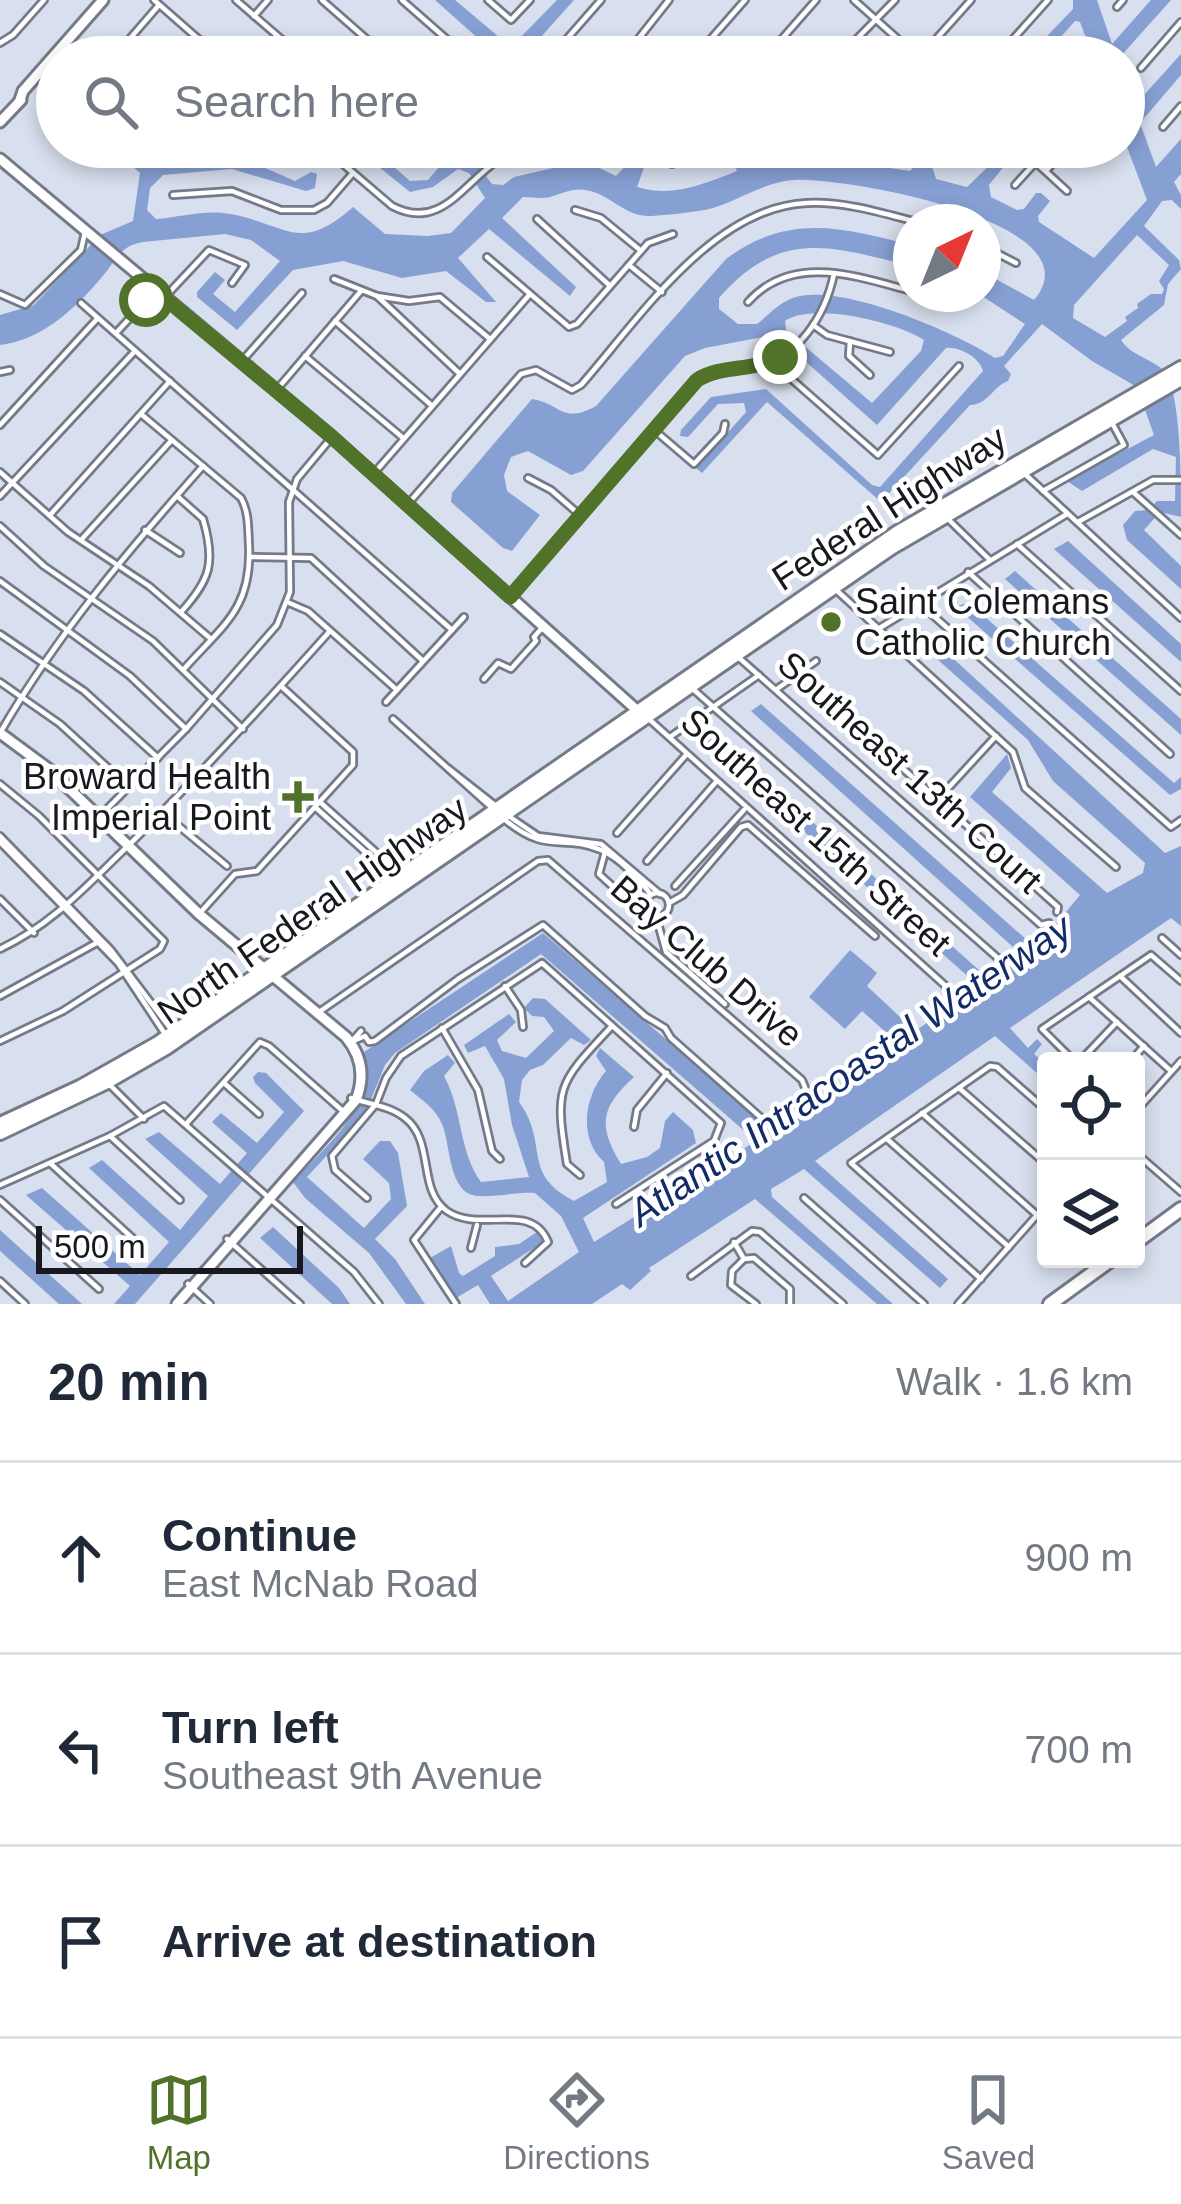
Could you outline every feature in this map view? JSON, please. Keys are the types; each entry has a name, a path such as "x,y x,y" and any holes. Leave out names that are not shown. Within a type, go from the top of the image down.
{"main road":[{"name":"Federal Highway","path":"642,714 942,509 1178,375"},
{"name":"Federal Highway","path":"830,584 927,525 942,509"},
{"name":"Federal Highway","path":"642,714 690,686 734,650"},
{"name":"North Federal Highway","path":"0,1124 107,1082 642,714"},
{"name":"North Federal Highway","path":"500,812 553,781 565,765"},
{"name":"North Federal Highway","path":"0,1133 168,1039"},
{"path":"107,1082 115,1069"},
{"path":"1145,1235 1181,1209"},
{"path":"1050,1304 1100,1268"}],"street":[{"path":"0,43 44,0"},
{"path":"78,36 107,0"},
{"path":"74,36 107,0"},
{"path":"236,0 277,36"},
{"path":"254,16 268,0"},
{"path":"322,0 363,36"},
{"path":"402,0 443,36"},
{"path":"488,0 511,20 530,0"},
{"path":"569,36 601,0"},
{"path":"641,36 669,0"},
{"path":"713,36 745,0"},
{"path":"784,36 816,0"},
{"path":"854,0 893,36"},
{"path":"859,36 895,0"},
{"path":"935,36 971,0"},
{"path":"1016,36 1048,0"},
{"path":"1117,7 1123,0"},
{"path":"130,36 156,2 195,36"},
{"path":"1145,63 1181,22"},
{"path":"20,100 36,77"},
{"path":"0,122 36,83"},
{"path":"1163,127 1181,106"},
{"path":"0,159 332,437 642,714"},
{"path":"346,168 398,210 435,213 489,168"},
{"path":"1015,185 1030,168"},
{"path":"1046,170 1067,191"},
{"path":"173,195 232,191 280,210 314,210 352,173"},
{"path":"406,505 521,374 536,370 572,390 581,386 721,233 756,213 818,202 893,217"},
{"path":"574,210 601,218 641,251"},
{"path":"537,219 610,286"},
{"path":"0,294 25,304 81,250 85,232"},
{"path":"487,257 562,324 574,326 641,251 673,233"},
{"path":"116,333 209,250 245,265 232,283"},
{"path":"1001,255 1016,263"},
{"path":"629,265 663,292"},
{"path":"748,302 784,276 816,271 893,287"},
{"path":"510,597 703,375 772,362 793,348 823,314 834,274"},
{"path":"334,279 377,296 409,301 440,297 490,339"},
{"path":"275,391 361,290"},
{"path":"241,362 302,293"},
{"path":"373,474 530,294"},
{"path":"377,296 460,374"},
{"path":"81,303 452,630"},
{"path":"0,425 98,317"},
{"path":"335,321 432,406"},
{"path":"813,326 827,335 890,352"},
{"path":"850,341 849,356 870,375"},
{"path":"0,496 136,350"},
{"path":"305,356 403,439"},
{"path":"772,362 878,454 959,366"},
{"path":"0,371 10,370"},
{"path":"50,515 171,380"},
{"path":"141,415 245,503 250,557 244,598 184,669"},
{"path":"1043,491 1124,445 1103,418"},
{"path":"653,429 694,464 723,433 725,424"},
{"path":"99,817 268,638 287,602 293,488 332,437"},
{"path":"81,540 172,440"},
{"path":"203,466 116,564 0,733 50,770 199,914 348,1044"},
{"path":"1018,466 1181,618"},
{"path":"0,472 211,639"},
{"path":"528,478 551,490 580,516"},
{"path":"1077,522 1153,480 1177,480"},
{"path":"1133,492 1181,535"},
{"path":"177,496 203,520 209,574 181,612"},
{"path":"942,509 990,560"},
{"path":"878,628 1067,514"},
{"path":"0,526 44,566 184,669 243,729"},
{"path":"146,530 180,553"},
{"path":"1017,544 1181,691"},
{"path":"250,557 310,559 423,661"},
{"path":"968,572 1170,754"},
{"path":"0,581 130,676 186,729"},
{"path":"830,584 1013,752 1024,788 1117,868"},
{"path":"287,602 302,606 397,690"},
{"path":"919,602 1171,826 1181,820"},
{"path":"386,702 464,617"},
{"path":"484,679 498,663 511,669 543,628"},
{"path":"0,950 34,933 97,877 243,729 330,631"},
{"path":"0,634 84,691 158,758"},
{"name":"Southeast 13th Court","path":"734,650 1041,926 1048,922"},
{"path":"776,689 816,661"},
{"path":"798,674 1058,907 1058,912"},
{"path":"670,737 759,675"},
{"path":"0,682 60,724 129,787"},
{"path":"199,914 235,874 257,871 354,760 353,752 281,686"},
{"path":"690,686 1000,960"},
{"name":"Southeast 15th Street","path":"642,714 949,989"},
{"path":"393,719 536,841 606,850 669,903"},
{"path":"939,799 996,736"},
{"path":"617,833 686,755"},
{"path":"647,861 716,782"},
{"path":"0,784 162,937 160,949 63,1011 3,1040 0,1027"},
{"path":"317,804 400,880"},
{"path":"675,886 746,808"},
{"path":"163,812 227,866"},
{"path":"656,916 666,913 669,903 683,895 741,827 748,825 875,936"},
{"path":"0,839 127,972 168,1039"},
{"path":"606,850 640,881 649,897 647,911 656,916 666,952 725,1004"},
{"path":"606,850 599,874 632,904"},
{"name":"Bay Club Drive","path":"318,1013 538,861 548,860 802,1080 806,1090 778,1124 767,1123 670,1038 656,1020 645,1016 543,925 375,1041 365,1036 348,1044"},
{"path":"649,897 661,894"},
{"path":"0,899 34,933"},
{"path":"1162,938 1181,955"},
{"path":"0,996 100,941"},
{"path":"1067,1052 1042,1029 1151,955 1181,980"},
{"path":"367,1198 335,1170 332,1156 373,1104 401,1056 542,963 716,1116 720,1131 714,1141 616,1204"},
{"path":"174,1304 356,1100 357,1072 348,1044 269,974"},
{"path":"1120,976 1181,1033"},
{"path":"505,986 521,1010 523,1027"},
{"path":"1089,997 1171,1071"},
{"path":"1086,1052 1117,1022"},
{"path":"580,1175 566,1164 559,1096 567,1078 612,1026"},
{"path":"442,1028 469,1069 492,1151 500,1159"},
{"path":"348,1044 362,1030"},
{"path":"185,1124 260,1042 343,1112"},
{"path":"1139,1052 1144,1046"},
{"path":"1145,1101 1181,1061"},
{"path":"981,1279 850,1163 990,1066 1037,1102"},
{"path":"634,1127 638,1110 667,1073"},
{"path":"107,1082 144,1119"},
{"path":"224,1083 259,1114"},
{"path":"959,1088 1041,1160"},
{"path":"356,1100 403,1116 413,1127 422,1141 433,1194 441,1207 477,1223 519,1219 538,1227 548,1242 525,1263"},
{"path":"0,1185 164,1106 353,1272 379,1304"},
{"path":"922,1113 1037,1215 958,1304"},
{"path":"110,1136 181,1200"},
{"path":"887,1139 1009,1247"},
{"path":"1144,1160 1181,1192"},
{"path":"50,1162 140,1244"},
{"path":"804,1198 924,1304"},
{"path":"0,1199 100,1289"},
{"path":"441,1207 414,1240 456,1304"},
{"path":"471,1248 477,1223"},
{"path":"691,1276 734,1242 752,1231 760,1232 843,1304"},
{"path":"229,1241 300,1304"},
{"path":"734,1242 744,1259"},
{"path":"756,1304 731,1285 732,1271 744,1259 754,1258 790,1289 790,1304"},
{"path":"0,1281 26,1304"},
{"path":"190,1286 210,1304"}],"water":[{"path":"435,0 455,0 498,36 475,36"},
{"path":"557,0 574,0 542,36 522,36"},
{"path":"1073,0 1097,0 1109,36 1085,36 1075,21 1062,36 1047,36 1073,9"},
{"path":"1151,0 1171,0 1139,36 1119,36"},
{"path":"1181,54 1181,75 1145,117 1145,94"},
{"path":"1145,137 1156,167 1181,139 1181,174 1174,182 1181,209 1172,200 1162,201 1144,226 1179,260 1181,269 1168,284 1164,305 1121,340 1162,369 1172,387 1181,517 1160,512 1144,530 1181,566 1181,589 1127,540 1123,525 1135,511 1148,510 1157,501 1175,501 1176,457 1153,449 1082,491 1067,481 1154,435 1137,387 1042,324 1004,366 1011,374 1008,381 982,402 970,405 881,502 767,402 702,473 696,468 746,412 744,403 718,404 688,437 680,436 711,397 766,389 872,485 880,487 983,371 968,354 946,348 877,425 795,352 802,344 872,403 921,351 924,340 875,321 815,313 785,321 795,339 789,346 773,335 685,356 583,471 571,475 528,451 511,457 504,475 507,491 540,515 512,551 451,502 452,493 532,399 568,413 596,406 726,259 771,235 816,228 861,233 893,241 893,262 831,249 785,252 741,276 719,298 719,309 738,324 757,324 796,297 842,297 898,313 995,358 1003,356 1025,324 1001,308 1001,282 1034,300 1045,272 1031,247 1001,227 1001,204 938,204 859,186 793,180 710,209 652,216 634,213 585,190 547,198 523,197 502,218 576,287 570,296 489,229 458,258 496,302 486,302 446,271 402,278 343,261 293,270 237,330 197,297 197,292 215,272 225,280 213,294 235,312 280,261 251,240 225,234 143,242 123,251 57,321 30,337 0,345 0,315 34,305 100,235 133,221 140,173 134,168 265,168 295,181 311,172 317,174 315,188 306,191 232,169 163,175 150,188 147,210 156,219 222,213 306,233 353,207 385,234 428,236 451,233 485,198 469,173 458,169 433,187 410,192 380,168 395,168 410,181 428,180 438,168 480,168 492,184 503,185 514,177 553,168 599,168 616,176 623,168 644,168 637,187 663,191 712,181 736,168 933,168 936,179 967,187 987,168 1003,168 989,185 991,197 1017,210 1041,193 1050,201 1038,216 1039,222 1094,258 1147,200 1135,168 1145,168","holes":["1137,235 1169,265 1159,281 1164,289 1137,304 1125,317 1127,321 1105,337 1073,318 1074,305"]},
{"path":"1068,541 1181,644 1181,662 1054,549"},
{"path":"1015,571 1181,719 1181,735 1005,579"},
{"path":"968,602 1174,783 1181,777 1181,789 1170,795 956,607"},
{"path":"919,627 1165,853 1181,846 1181,926 1171,918 1010,1028 1028,1048 1037,1039 1042,1044 1034,1054 1037,1073 995,1036 815,1161 948,1279 940,1288 804,1169 771,1189 772,1197 893,1304 877,1304 755,1199 649,1268 630,1290 622,1284 592,1304 490,1304 478,1285 456,1298 430,1258 451,1246 463,1276 495,1256 495,1247 519,1244 537,1232 543,1242 491,1276 508,1301 579,1252 561,1216 535,1193 478,1196 461,1187 439,1119 410,1090 424,1071 448,1055 455,1063 444,1076 468,1157 481,1182 529,1177 512,1125 504,1079 485,1046 468,1053 464,1045 509,1014 516,1022 497,1040 502,1051 526,1058 554,1031 544,1017 532,1016 524,1008 533,998 545,999 591,1040 584,1045 571,1038 522,1080 519,1102 533,1131 541,1168 557,1190 574,1201 607,1182 604,1162 587,1130 589,1105 606,1071 596,1056 600,1048 634,1077 614,1098 606,1118 609,1139 621,1164 660,1148 665,1121 673,1112 693,1130 696,1143 583,1218 594,1242 756,1141 541,954 395,1053 385,1065 365,1114 307,1177 364,1228 391,1199 389,1183 363,1159 380,1141 390,1141 398,1153 407,1206 375,1239 395,1259 425,1304 406,1304 369,1253 293,1182 356,1108 366,1072 364,1052 543,933 772,1131 899,1044 862,1011 845,1029 809,997 850,950 877,973 867,986 915,1031 980,987 704,743 716,736 989,979 1024,957 751,711 761,704 1037,949 1056,936 1051,930 1080,895 970,797 1007,754 1011,768 992,792 1107,893 1143,873 1145,863 1053,781 1028,740 910,635"},
{"path":"258,1072 266,1073 304,1111 135,1304 114,1304 130,1286 26,1195 42,1188 140,1275 169,1242 89,1168 102,1160 180,1230 208,1196 145,1139 159,1132 220,1184 247,1153 212,1122 221,1113 257,1143 284,1112 255,1083"},
{"path":"273,1227 350,1304 332,1304 260,1238"},
{"path":"0,1230 82,1304 59,1304 0,1251"}],"place":[{"name":"Saint Colemans Catholic Church","path":"831,622"},
{"name":"Broward Health Imperial Point","path":"298,797"}],"route":[{"path":"146,300 155,290 332,437 510,597 697,380 712,372 756,366 780,357"}],"water label":[{"name":"Atlantic Intracoastal Waterway","path":"850,1070"}]}
